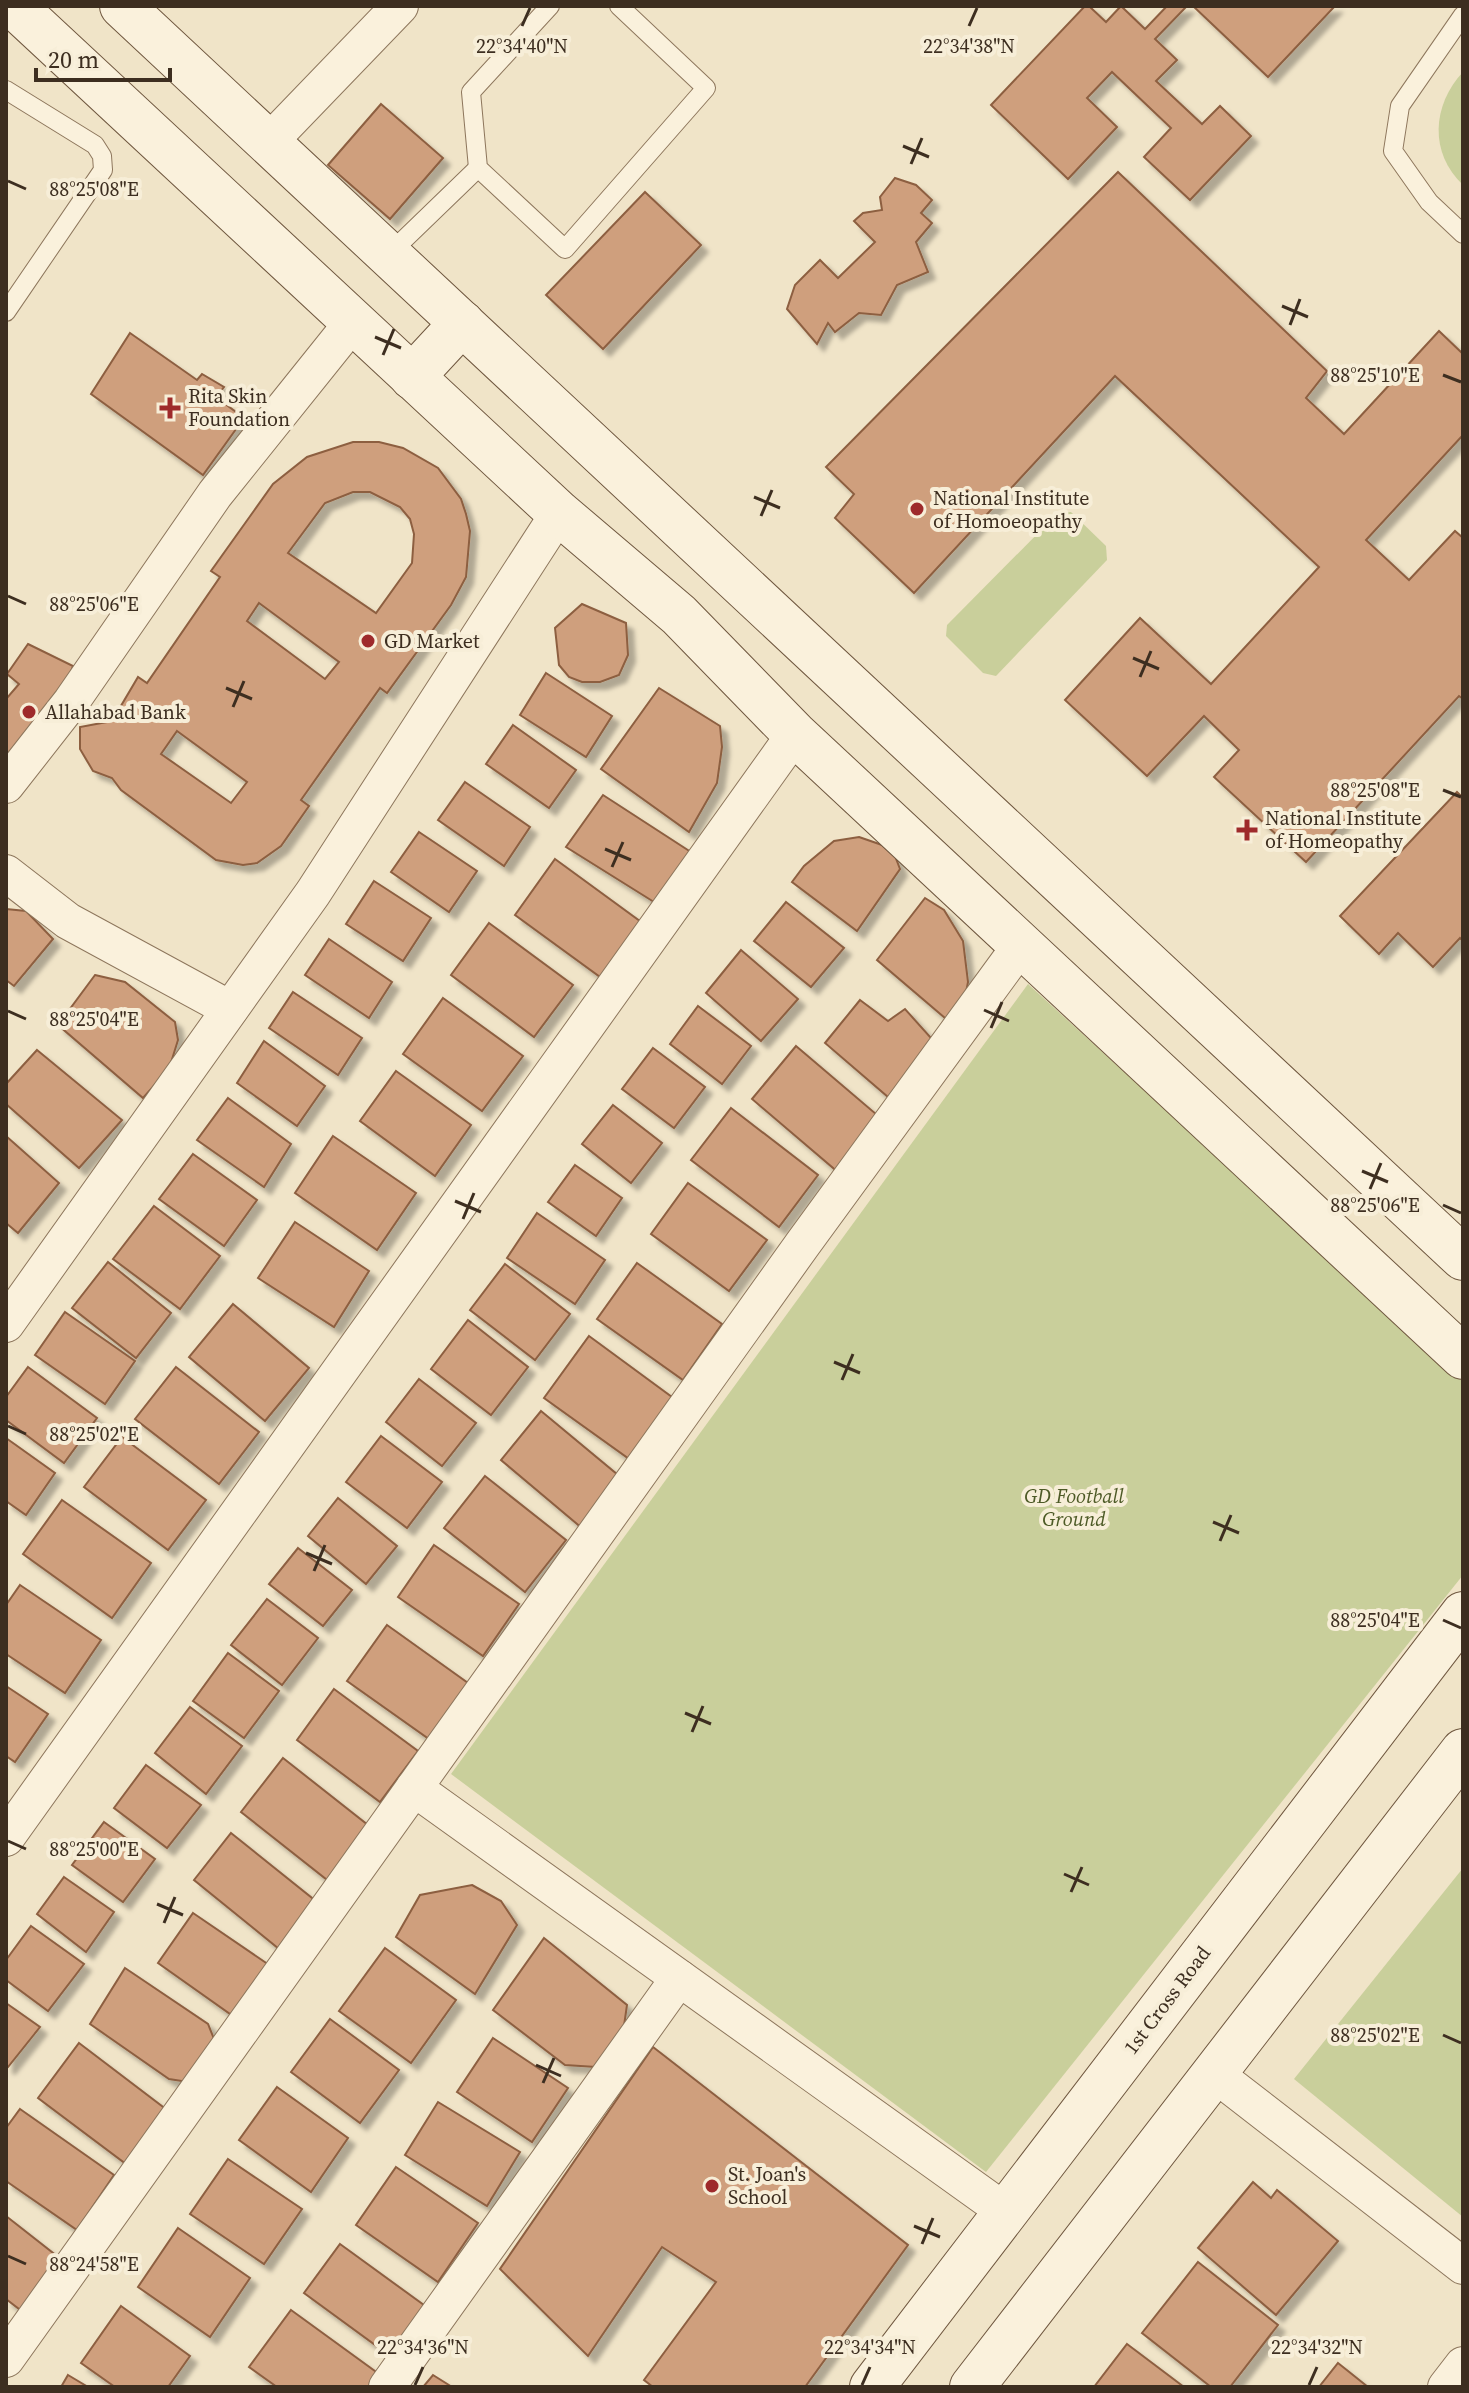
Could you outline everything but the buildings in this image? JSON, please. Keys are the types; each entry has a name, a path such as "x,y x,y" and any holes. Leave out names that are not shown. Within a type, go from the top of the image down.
{"street":[{"path":"14,6 559,513 679,615 795,734 1463,1357"},
{"path":"122,6 1463,1258"},
{"path":"268,143 400,6"},
{"path":"6,785 71,702 215,494 353,322"},
{"path":"412,377 462,323"},
{"path":"6,1324 313,893 559,513"},
{"path":"6,1838 795,734"},
{"path":"6,873 68,921 230,1009"},
{"path":"6,2359 1021,945"},
{"name":"1st Cross Road","path":"872,2387 1463,1614"},
{"path":"972,2387 1463,1751"},
{"path":"414,1788 1006,2212"},
{"path":"387,2387 679,1978"},
{"path":"1215,2074 1463,2266"},
{"path":"1446,2387 1463,2365"}],"lane":[{"path":"550,6 471,92 478,168 565,249 706,88 619,6"},
{"path":"1463,15 1400,106 1393,151 1429,202 1463,234"},
{"path":"6,90 95,145 102,156 103,170 6,312"},
{"path":"388,255 478,168"}],"green space":[{"path":"1463,72 1463,185 1444,158 1439,129 1445,99"},
{"path":"1071,512 1106,546 1107,560 996,676 983,673 946,636 947,625 1058,513"},
{"name":"GD Football Ground","path":"1028,984 1463,1382 1463,1575 986,2172 451,1774"},
{"path":"1463,1868 1463,2217 1294,2079"}],"place":[{"name":"Rita Skin Foundation","path":"170,408"},
{"name":"National Institute of Homoeopathy","path":"917,509"},
{"name":"GD Market","path":"368,641"},
{"name":"Allahabad Bank","path":"29,712"},
{"name":"National Institute of Homeopathy","path":"1247,830"},
{"name":"St. Joan's School","path":"712,2186"}]}
